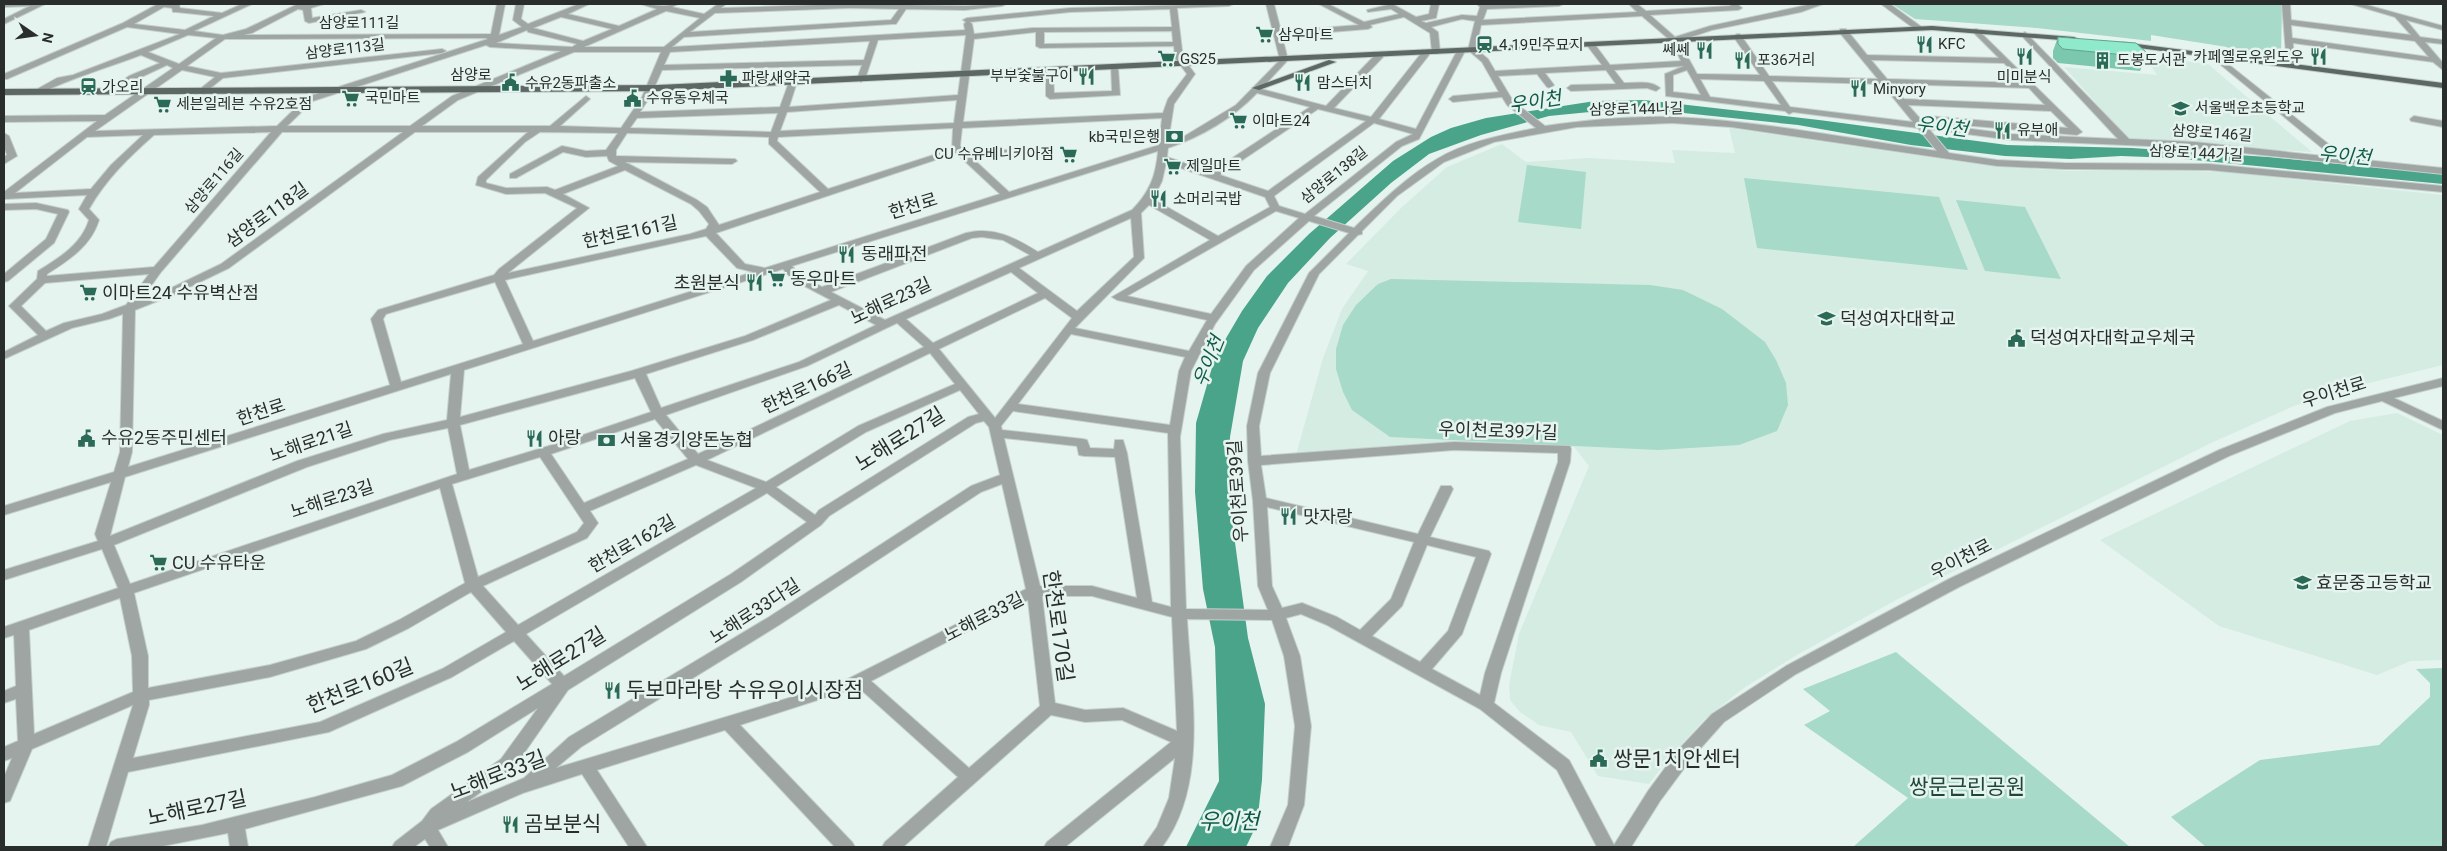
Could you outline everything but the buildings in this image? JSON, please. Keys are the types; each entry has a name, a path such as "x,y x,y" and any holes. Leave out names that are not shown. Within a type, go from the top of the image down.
{"main road":[{"name":"삼양로","path":"4,92 650,88 1348,57 1919,28 2025,34 2084,40"},
{"path":"2113,43 2213,54 2443,86"},
{"path":"1256,89 1348,57"}],"street":[{"path":"4,4 40,4"},
{"path":"4,22 40,4"},
{"path":"4,78 126,25 162,4 176,6 176,10 222,15"},
{"path":"36,92 60,80 74,77 187,33 248,4"},
{"path":"301,6 320,4"},
{"path":"494,40 501,4"},
{"path":"520,4 516,20 531,30 584,44"},
{"path":"472,47 586,4"},
{"path":"645,4 710,14 851,5 965,8 1002,4"},
{"name":"삼양로118길","path":"4,356 68,325 129,309 169,294 225,266 455,98 480,89 674,4"},
{"path":"722,4 668,46 650,88 626,129 611,150 612,156 626,166 703,209 714,224 710,231 712,237 741,266 764,271"},
{"path":"967,20 1070,10 1229,4"},
{"path":"1270,4 1284,60"},
{"path":"1277,34 1368,26 1323,4"},
{"path":"1417,20 1433,16 1434,4"},
{"path":"1543,130 1510,103 1485,60 1472,50 1482,6 1559,4"},
{"path":"1634,4 1674,40 1696,76 1707,99"},
{"path":"1425,26 1462,18 1479,21 1738,8 1733,4"},
{"name":"삼양로","path":"1674,40 1718,24 1788,13 1819,4"},
{"path":"1885,4 1919,28"},
{"path":"2286,4 2290,65"},
{"path":"2355,4 2443,28"},
{"path":"993,425 1010,407 1078,317 1139,258 1136,212 1149,201 1156,185 1163,159 1171,101 1184,87 1192,74 1179,58 1173,5"},
{"name":"삼양로111길","path":"93,192 5,196 84,134 223,37 249,31 301,6 307,8 309,17 361,7"},
{"path":"1371,10 1392,6 1417,20 1434,32 1436,52"},
{"path":"683,35 893,22 904,7"},
{"path":"965,8 969,35 955,148 1007,195"},
{"path":"560,14 619,28"},
{"path":"1364,24 1407,14"},
{"path":"2397,15 2438,58 2443,68"},
{"path":"2287,22 2443,42"},
{"path":"126,25 223,37"},
{"path":"573,49 667,49 1040,30 1176,29"},
{"path":"1040,30 1040,46 1177,44"},
{"path":"1842,31 1904,102 1946,156"},
{"path":"1977,31 2085,141"},
{"path":"2025,34 2127,143"},
{"name":"삼양로111길","path":"223,37 485,36 493,37 494,40 490,44 573,49"},
{"path":"1737,36 1789,110"},
{"path":"861,79 875,38"},
{"path":"2288,40 2438,58"},
{"path":"1590,44 1622,86"},
{"name":"삼양로113길","path":"182,67 221,76 472,47"},
{"name":"삼양로116길","path":"129,309 157,270 280,129 310,99 472,47"},
{"name":"삼양로138길","path":"1152,847 1164,831 1177,798 1184,742 1175,430 1185,372 1192,355 1214,318 1250,268 1270,248 1307,217 1399,144 1416,137 1461,51"},
{"path":"141,52 166,63 182,67"},
{"path":"1270,195 1372,121 1390,102 1426,52"},
{"path":"2213,54 2342,159"},
{"path":"1328,109 1380,55"},
{"path":"1865,57 2007,61"},
{"name":"한천로","path":"4,511 1186,138 1231,111 1284,60"},
{"path":"659,68 866,62"},
{"path":"112,92 132,78 166,63"},
{"path":"1493,74 1689,65"},
{"name":"삼양로146길","path":"1689,65 1669,74 1669,94 2011,137 2196,145 2443,171"},
{"path":"1049,70 1050,96 1117,93 1114,68"},
{"path":"1540,72 1550,85"},
{"path":"203,91 221,76"},
{"path":"1696,76 2032,86"},
{"path":"794,82 772,142 827,193"},
{"path":"1572,88 1648,84 1656,88"},
{"path":"1256,89 1418,132"},
{"path":"1453,99 1504,94"},
{"path":"635,114 783,110 961,97"},
{"path":"552,129 564,118 580,108 586,99"},
{"path":"1904,102 2053,108"},
{"path":"1212,176 1317,106"},
{"path":"84,134 280,129 626,129 774,134 1168,115"},
{"path":"4,119 107,118"},
{"path":"1917,119 2075,131"},
{"name":"삼양로144나길","path":"1358,232 1394,194 1441,160 1491,140 1577,124 1672,120 1731,124 1946,156"},
{"path":"2414,120 2443,124"},
{"path":"529,346 498,277 503,271 584,208 547,190 506,191 481,185 481,179 522,140 538,129"},
{"path":"42,280 42,273 65,258 92,229 94,220 84,209 93,192 124,157 152,132"},
{"path":"4,136 12,156 4,161"},
{"path":"513,176 562,149 586,154 612,156 732,161"},
{"name":"한천로161길","path":"397,387 377,319 382,312 498,277 649,247 710,231 959,152 1018,152"},
{"name":"삼양로144가길","path":"1946,156 1997,163 2064,166 2210,167 2443,189"},
{"path":"1163,159 1270,195"},
{"path":"555,194 626,166"},
{"path":"1270,195 1275,208"},
{"path":"1149,201 1217,240"},
{"path":"4,207 36,206 64,212 50,241 4,279"},
{"path":"1118,297 1275,208 1358,232"},
{"name":"노해로23길","path":"4,633 445,482 543,452 803,364 899,318 1136,212"},
{"path":"822,291 970,235 992,232 1002,235 1038,256"},
{"name":"우이천로39길","path":"1279,847 1296,805 1303,726 1292,656 1278,615 1265,586 1260,500 1255,478 1253,426 1264,373 1314,273 1358,232"},
{"path":"785,265 797,278 885,325"},
{"path":"1012,268 1078,317"},
{"path":"45,336 9,305 42,280 157,270"},
{"name":"한천로166길","path":"696,460 1046,293"},
{"path":"1097,298 1118,297 1214,318"},
{"name":"노해로21길","path":"4,574 106,543 302,464 387,437 453,424 639,373 749,338 839,301"},
{"path":"97,847 141,704 140,656 126,590 102,534 126,452 129,309"},
{"path":"899,318 933,348 993,425 1083,443 1084,452 1120,448 1145,604"},
{"path":"1068,330 1192,355"},
{"path":"458,368 453,424 464,476"},
{"path":"639,373 658,414 696,460 767,487 816,522"},
{"name":"우이천로","path":"1622,847 1654,796 1680,761 1718,718 1791,670 1971,574 2224,453 2331,410 2443,382"},
{"path":"767,487 862,429 962,385"},
{"name":"우이천로","path":"2383,397 2443,426"},
{"path":"1010,407 1175,430"},
{"name":"노해로27길","path":"117,847 236,824 396,781 462,747 736,578 816,522 824,513 972,420 993,425"},
{"name":"한천로170길","path":"891,847 1048,708 1034,591 993,425"},
{"name":"우이천로39가길","path":"1254,461 1454,446 1565,449 1564,462 1492,673 1486,705"},
{"name":"한천로162길","path":"473,585 582,535 591,523 543,452"},
{"path":"582,509 696,460"},
{"name":"노해로33다길","path":"528,784 575,742 774,621 976,489 1007,477"},
{"path":"445,482 473,585 563,684"},
{"name":"한천로162길","path":"517,634 767,487"},
{"path":"1362,638 1397,602 1422,539 1446,489"},
{"path":"1260,500 1484,554 1455,634 1422,670"},
{"name":"한천로160길","path":"4,754 141,695 270,671 361,645 404,624 473,585"},
{"name":"노해로33길","path":"401,847 427,827 528,784 847,686 1034,591 1092,591 1179,614 1278,615"},
{"path":"1278,615 1302,608 1486,705 1563,765 1606,847"},
{"path":"4,796 26,744 21,626"},
{"name":"한천로160길","path":"121,767 323,728 447,673 517,634"},
{"path":"860,680 970,778"},
{"name":"노해로33길","path":"427,827 437,814 507,764 563,684"},
{"path":"4,697 24,689"},
{"path":"1048,708 1085,716 1123,714 1184,742 1053,847"},
{"path":"728,723 846,847"},
{"path":"586,767 638,847"},
{"path":"236,824 239,847"},
{"path":"427,827 439,847"}],"shaded area":[{"name":"서울백운초등학교","path":"2145,56 2208,64 2312,152 2130,141 2064,67 2157,75"},
{"name":"덕성여자대학교","path":"1729,128 1996,167 2072,171 2162,170 2224,172 2443,195 2443,365 2357,386 2294,406 2211,443 1896,600 1797,655 1744,688 1705,719 1674,752 1649,784 1598,776 1571,732 1539,725 1520,712 1510,700 1509,685 1519,634 1589,466 1574,447 1456,443 1296,455 1323,358 1342,309 1368,271 1346,264 1402,207 1447,167 1502,144 1526,162 1589,158 1675,163 1672,150 1735,153"},
{"name":"효문중고등학교","path":"2397,413 2443,435 2443,660 2411,661 2377,675 2219,626 2100,540 2350,421"}],"green space":[{"path":"1892,4 2282,4 2281,57 2231,52 2227,47 2151,35 2151,41 2037,28 1915,19"},
{"path":"1527,165 1586,172 1581,229 1518,222"},
{"path":"1744,178 1939,197 1968,270 1757,248"},
{"path":"1956,200 2025,207 2061,279 1985,271"},
{"path":"1391,279 1650,285 1683,290 1722,309 1765,342 1776,360 1786,383 1788,405 1777,431 1739,445 1658,450 1390,437 1352,410 1343,392 1336,369 1336,349 1343,325 1356,305 1378,284"},
{"name":"쌍문근린공원","path":"1896,652 2130,847 1853,847 1908,798 1804,725 1830,711 1803,689"},
{"path":"2443,668 2443,847 2206,847 2171,817 2260,760 2379,745 2430,697 2430,683 2416,669"}],"water":[{"name":"우이천","path":"1644,100 1819,120 2007,145 2132,148 2268,157 2443,174 2443,184 2173,158 2121,156 2070,159 2005,156 1911,145 1798,125 1645,109 1549,116 1481,135 1429,154 1391,183 1330,238 1288,283 1258,328 1243,361 1230,437 1231,513 1248,638 1265,704 1262,780 1257,824 1246,847 1186,847 1219,781 1215,647 1203,589 1195,492 1196,423 1215,357 1242,311 1267,276 1309,234 1393,161 1431,137 1451,128 1486,118 1595,101"}],"place":[{"name":"삼우마트","path":"1264,35"},
{"name":"KFC","path":"1924,44"},
{"name":"4.19민주묘지","path":"1485,45"},
{"name":"쎄쎄","path":"1704,50"},
{"name":"미미분식","path":"2024,56"},
{"name":"카페옐로우윈도우","path":"2318,57"},
{"name":"GS25","path":"1166,59"},
{"name":"포36거리","path":"1743,60"},
{"name":"도봉도서관","path":"2103,60"},
{"name":"부부숯불구이","path":"1087,76"},
{"name":"파랑새약국","path":"728,78"},
{"name":"수유2동파출소","path":"511,83"},
{"name":"맘스터치","path":"1303,83"},
{"name":"가오리","path":"88,87"},
{"name":"Minyory","path":"1859,89"},
{"name":"국민마트","path":"351,98"},
{"name":"수유동우체국","path":"632,98"},
{"name":"세븐일레븐 수유2호점","path":"162,104"},
{"name":"서울백운초등학교","path":"2181,108"},
{"name":"이마트24","path":"1238,121"},
{"name":"유부애","path":"2003,130"},
{"name":"kb국민은행","path":"1174,137"},
{"name":"CU 수유베니키아점","path":"1068,154"},
{"name":"제일마트","path":"1172,166"},
{"name":"소머리국밥","path":"1159,199"},
{"name":"동래파전","path":"847,254"},
{"name":"동우마트","path":"776,279"},
{"name":"초원분식","path":"754,283"},
{"name":"이마트24 수유벽산점","path":"88,293"},
{"name":"덕성여자대학교","path":"1826,319"},
{"name":"덕성여자대학교우체국","path":"2016,338"},
{"name":"수유2동주민센터","path":"87,438"},
{"name":"아랑","path":"534,438"},
{"name":"서울경기양돈농협","path":"606,440"},
{"name":"맛자랑","path":"1289,517"},
{"name":"CU 수유타운","path":"158,563"},
{"name":"효문중고등학교","path":"2302,583"},
{"name":"두보마라탕 수유우이시장점","path":"612,690"},
{"name":"쌍문1치안센터","path":"1599,759"},
{"name":"곰보분식","path":"510,824"}]}
